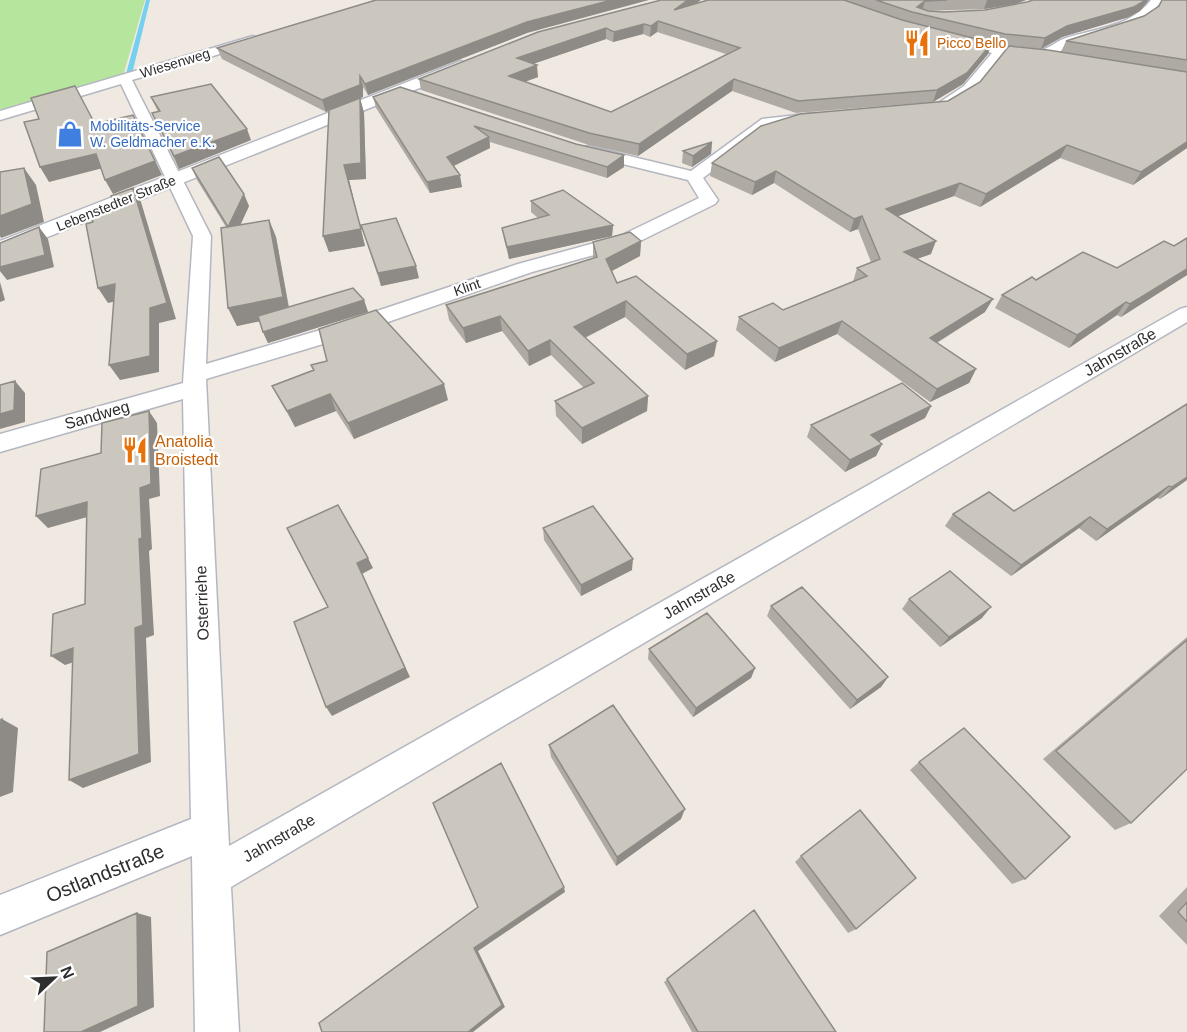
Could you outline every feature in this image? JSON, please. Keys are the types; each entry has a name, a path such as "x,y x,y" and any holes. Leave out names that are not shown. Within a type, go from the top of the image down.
{"street":[{"path":"1043,55 1054,46 1145,15 1157,0"},
{"name":"Wiesenweg","path":"0,116 271,34"},
{"path":"946,37 1000,51 1065,58"},
{"path":"927,109 938,108 969,89 1000,51"},
{"name":"Lebenstedter Straße","path":"0,249 477,60"},
{"name":"Osterriehe","path":"125,79 202,236 194,382 217,1032"},
{"path":"399,90 422,97"},
{"path":"577,147 694,177 768,122 832,115"},
{"name":"Klint","path":"194,382 525,268 627,240 709,200 694,177"},
{"name":"Jahnstraße","path":"212,877 1187,313"},
{"name":"Sandweg","path":"0,443 194,382"},
{"name":"Ostlandstraße","path":"0,915 210,830"}],"green space":[{"path":"0,0 145,0 123,76 0,111"}],"building":[{"path":"376,0 612,0 527,22 365,84 360,76 360,85 322,100 217,48"},
{"path":"661,0 688,0 674,10 708,0 844,0 902,20 992,43 967,73 937,90 798,101 734,79 639,144 589,133 419,79 538,32","holes":["658,21 740,48 611,112 509,76 537,65 517,58 606,28 614,32 644,24 651,26"]},
{"path":"876,0 947,0 925,1 917,7 928,11 944,12 985,10 1033,0 1146,0 1134,7 1067,26 1045,38 1005,34 912,12"},
{"path":"1162,0 1187,0 1187,60 1066,41 1144,16 1159,6"},
{"path":"1009,46 1187,72 1187,142 1141,172 1067,145 986,194 960,183 886,209 936,241 904,252 993,299 930,338 976,369 937,389 842,321 779,348 739,317 773,303 783,310 867,276 857,268 880,259 862,216 854,219 776,171 755,182 712,163 761,126 800,114 948,101 980,82"},
{"path":"211,84 247,129 174,156 152,113 160,111 151,97"},
{"path":"75,86 95,124 133,115 155,161 105,180 96,154 40,167 24,122 39,119 31,98"},
{"path":"400,87 576,144 624,155 607,167 474,126 489,137 447,157 460,175 427,182 373,97"},
{"path":"360,98 361,163 344,165 361,229 323,236 329,110"},
{"path":"712,142 693,156 683,151"},
{"path":"219,157 244,194 228,227 192,168"},
{"path":"24,168 32,204 0,216 0,172"},
{"path":"133,188 167,303 150,308 150,356 109,365 115,284 98,288 86,224 93,222 91,213 116,208 111,196"},
{"path":"563,190 613,225 507,247 502,228 549,215 531,201"},
{"path":"396,218 416,266 378,273 361,225"},
{"path":"269,220 283,297 228,308 221,228"},
{"path":"39,227 45,255 0,267 0,243"},
{"path":"630,232 641,241 606,259 617,283 636,276 717,341 687,354 626,301 574,327 648,396 582,428 555,401 594,383 550,340 528,351 500,316 463,328 446,305 597,257 593,242"},
{"path":"1187,238 1187,269 1130,304 1126,302 1077,335 1002,295 1032,277 1036,280 1083,252 1117,268 1164,241 1174,246"},
{"path":"353,288 364,300 263,332 258,316"},
{"path":"376,310 444,384 348,423 330,394 287,411 272,386 314,370 311,365 327,361 319,329"},
{"path":"15,381 14,410 0,414 0,385"},
{"path":"902,383 931,406 871,435 882,444 850,460 811,425"},
{"path":"1187,404 1187,477 1172,487 1169,486 1107,529 1090,517 1021,565 953,514 989,492 1014,511"},
{"path":"149,411 151,484 140,488 142,538 139,539 143,625 135,628 139,754 69,780 73,648 51,656 53,614 85,604 87,502 36,516 41,469 101,453 102,423"},
{"path":"338,505 368,558 357,563 405,668 326,707 294,622 328,607 287,528"},
{"path":"593,506 633,559 581,585 543,528"},
{"path":"950,571 991,607 949,637 909,599"},
{"path":"802,587 888,677 857,700 771,606"},
{"path":"707,613 755,668 696,708 649,649"},
{"path":"1187,640 1187,769 1131,823 1056,751"},
{"path":"613,705 685,809 617,857 549,745"},
{"path":"964,728 1070,837 1025,879 919,762"},
{"path":"501,763 564,887 474,948 502,1005 468,1032 322,1032 319,1023 478,907 433,803"},
{"path":"860,810 916,878 856,929 801,856"},
{"path":"1187,902 1187,922 1178,912"},
{"path":"754,910 836,1032 698,1032 667,979"},
{"path":"137,913 138,1006 81,1032 44,1032 47,952"}],"waterway":[{"path":"129,74 148,0"}],"place":[{"name":"Picco Bello","path":"917,43"},
{"name":"Mobilitäts-Service W. Geldmacher e.K.","path":"70,134"},
{"name":"Anatolia Broistedt","path":"135,450"}]}
